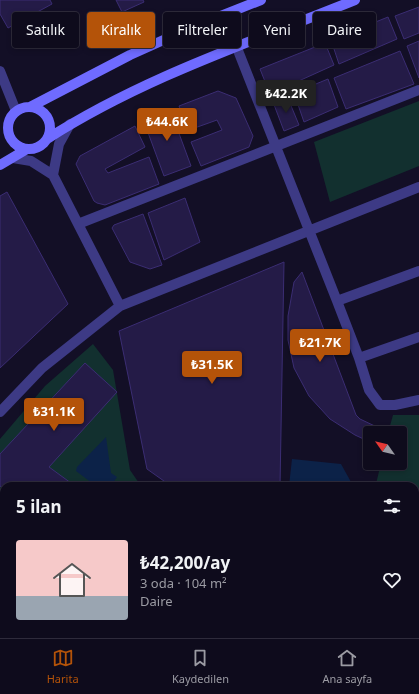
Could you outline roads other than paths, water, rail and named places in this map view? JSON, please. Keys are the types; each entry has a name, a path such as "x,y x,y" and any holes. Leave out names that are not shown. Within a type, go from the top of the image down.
{"main road":[{"path":"0,123 20,111 130,55 188,29 261,0"},
{"path":"241,46 356,0"},
{"path":"47,139 50,132 47,118 37,109 20,111 8,123 9,136 17,146 35,149 70,124 140,87 237,48"},
{"path":"0,165 28,149"}],"street":[{"path":"237,48 308,231 337,301 359,358 369,390 380,405 395,405 419,400"},
{"path":"0,71 20,111"},
{"path":"78,224 419,90"},
{"path":"53,175 59,144 70,124"},
{"path":"13,158 32,161 53,175 120,306"},
{"path":"0,412 15,394 42,368 120,306 419,187"},
{"path":"337,301 419,271"},
{"path":"359,358 419,337"}],"water":[{"path":"106,437 111,473 117,477 114,482 91,482 76,471 77,467"},
{"path":"292,459 341,464 351,482 289,482"}]}
